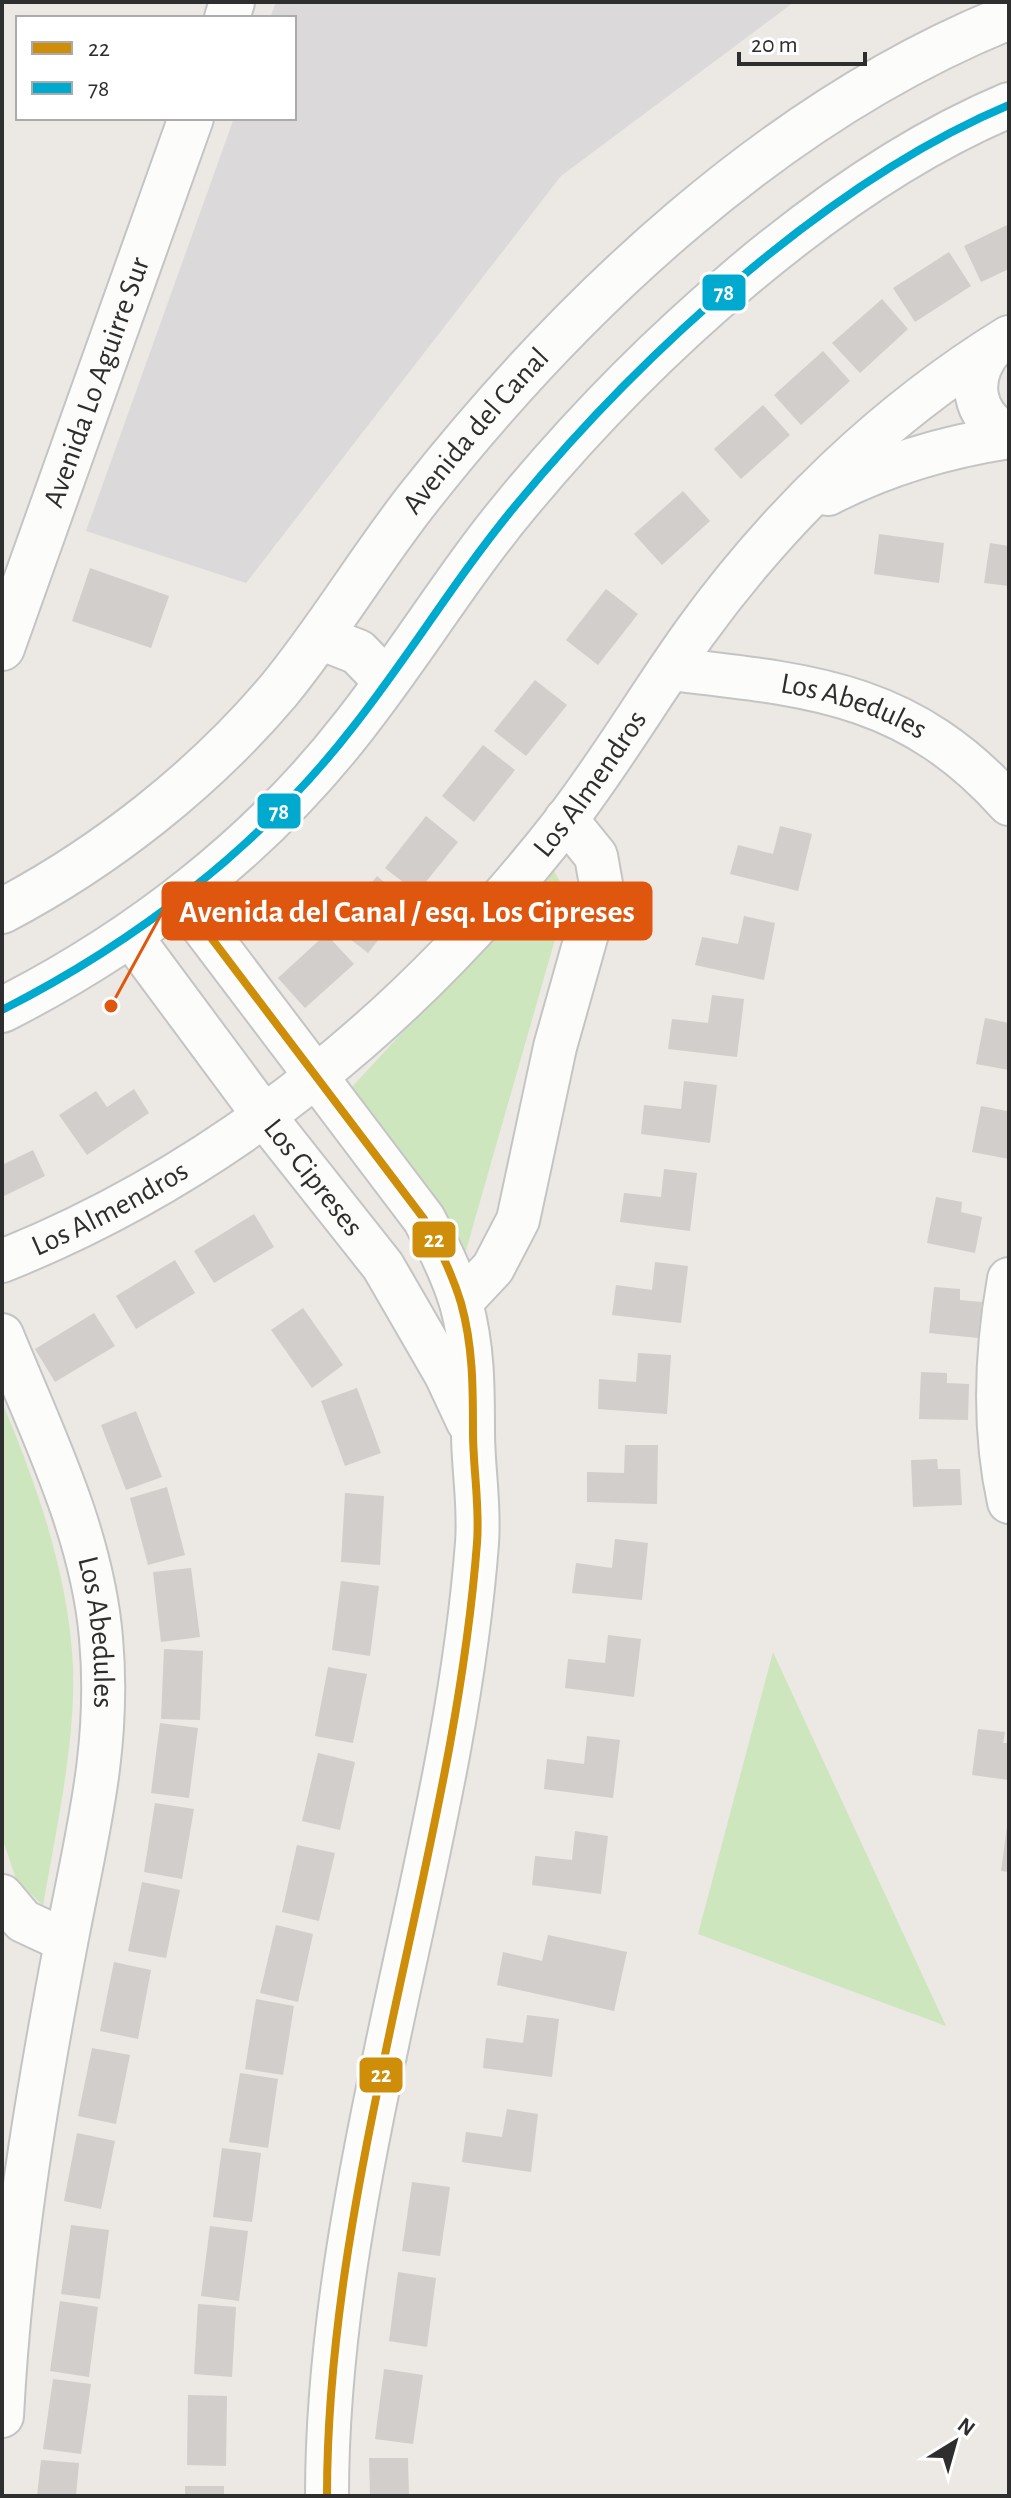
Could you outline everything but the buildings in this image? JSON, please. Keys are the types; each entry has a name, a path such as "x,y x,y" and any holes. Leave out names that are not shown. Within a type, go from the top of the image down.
{"street":[{"name":"Avenida del Canal","path":"2,911 100,850 182,787 278,690 320,637 376,552 466,439 539,359 659,243 727,185 845,99 912,62 1009,17"},
{"path":"2,1010 78,969 130,935 181,898 237,850 312,775 353,728 515,505 623,388 692,322 841,201 945,137 1009,105"},
{"name":"Avenida Lo Aguirre Sur","path":"2,648 190,120"},
{"name":"Los Almendros","path":"1000,342 976,371 977,400 984,416 1009,436"},
{"name":"Los Almendros","path":"2,1261 63,1235 152,1189 265,1117 317,1077 437,967 566,819 724,594 793,516 891,420 1000,342"},
{"name":"Los Almendros","path":"793,516 854,481 907,459 1009,436"},
{"path":"320,637 358,652 386,681"},
{"name":"Los Abedules","path":"670,669 806,686 873,705 903,719 959,754 1009,804"},
{"path":"461,1302 493,1268 518,1220 555,1047 601,884 596,856 566,819"},
{"name":"Los Cipreses","path":"181,898 424,1219 445,1260 461,1302 471,1346 478,1495 477,1541 468,1614 431,1838 358,2197 340,2317 327,2496"},
{"name":"Los Cipreses","path":"130,935 265,1117 383,1266 446,1375 473,1435"},
{"path":"1009,1279 998,1372 999,1432 1009,1502"},
{"name":"Los Abedules","path":"2,1335 71,1504 85,1550 101,1636 104,1702 100,1772 66,1941 24,2204 2,2416"},
{"path":"2,1896 23,1921 66,1941"}],"shaded area":[{"path":"276,2 794,2 561,176 246,583 86,531 233,120 296,120 296,16 271,16"}],"green space":[{"path":"553,870 568,894 463,1261 349,1090"},
{"path":"2,1402 39,1497 58,1563 73,1665 68,1755 43,1906 16,1879 2,1837"},
{"path":"773,1652 946,2026 698,1934"}],"transit line":[{"name":"78","path":"2,1010 100,954 147,922 193,888 278,812 353,727 474,560 565,448 620,390 741,277 806,225 873,178 941,138 1009,105"},
{"name":"22","path":"181,898 424,1219 457,1292 470,1351 478,1529 471,1607 440,1798 354,2216 337,2328 327,2496"}],"place":[{"name":"Avenida del Canal / esq. Los Cipreses","path":"111,1006"}]}
